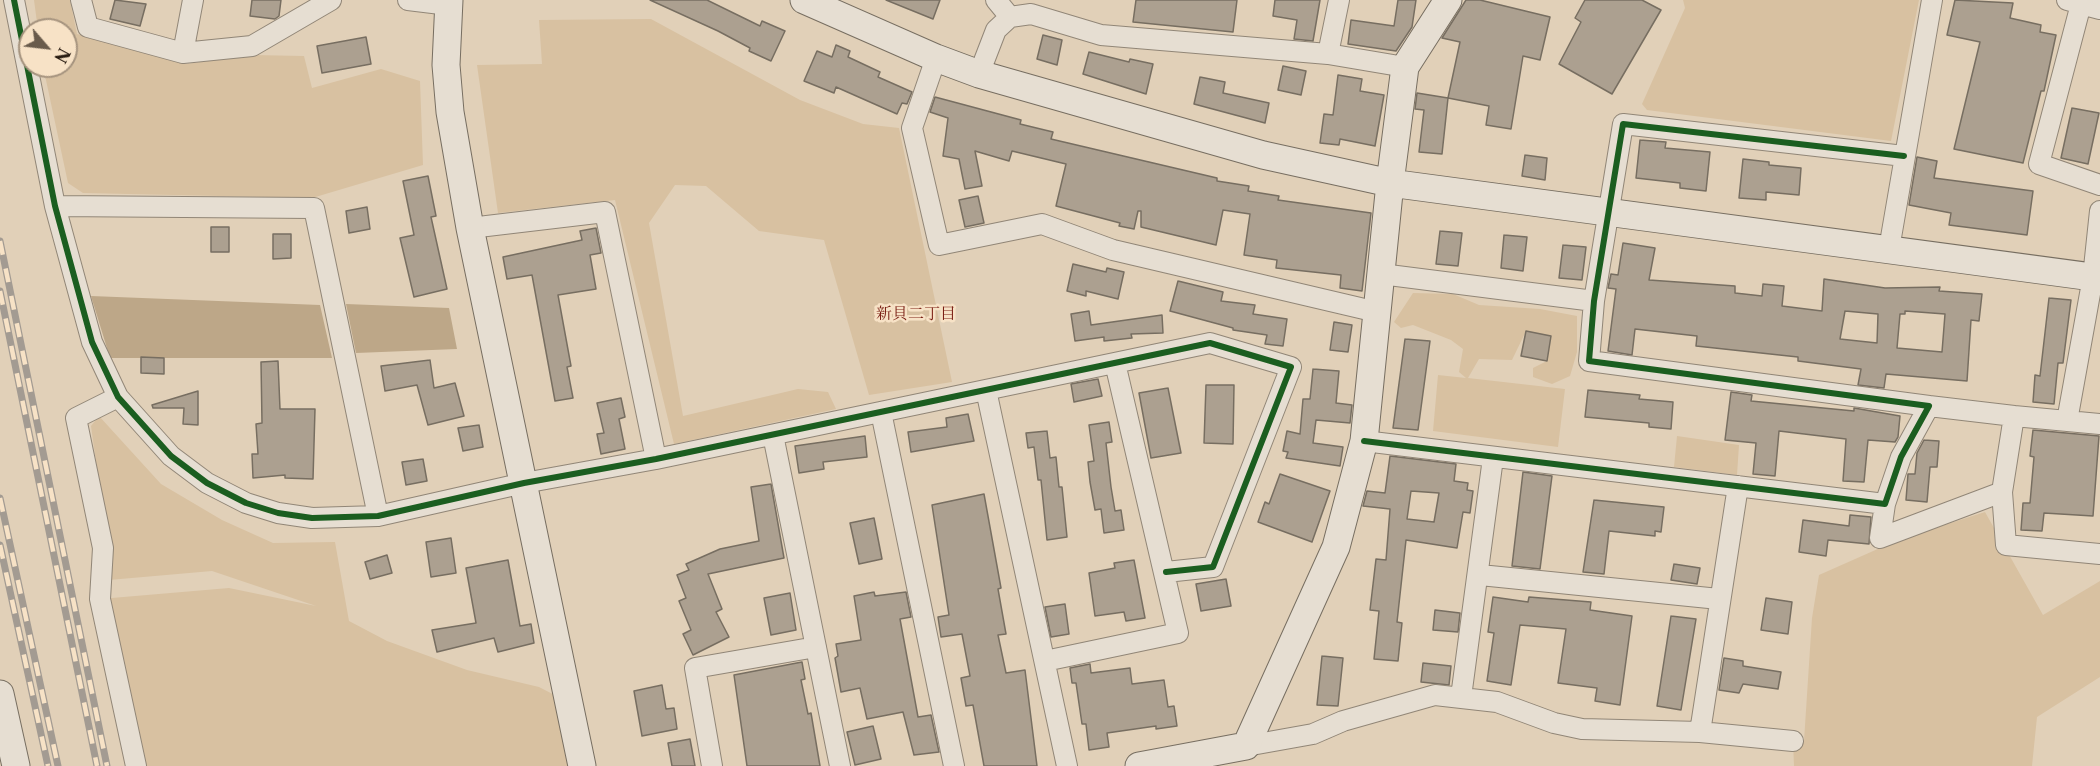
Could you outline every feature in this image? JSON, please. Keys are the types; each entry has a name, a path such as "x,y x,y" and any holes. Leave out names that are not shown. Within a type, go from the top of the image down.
{"street":[{"path":"14,0 55,206 92,342 118,397 184,468 246,503 278,513 312,518 378,516 524,483 656,459 1210,343 1291,367 1214,567 1166,572"},
{"path":"81,0 88,27 183,53 252,46 331,0"},
{"path":"183,53 193,0"},
{"path":"408,0 449,3 446,65 450,112 470,228 582,766"},
{"path":"804,0 936,58 979,74 1263,155 1390,183 1609,214 2096,277"},
{"path":"996,0 1010,17"},
{"path":"1328,54 1339,0"},
{"path":"1246,746 1336,547 1364,441 1390,183 1405,67 1448,0"},
{"path":"1889,249 1932,0"},
{"path":"2100,9 2074,2 2039,164 2100,185"},
{"path":"979,74 996,30 1010,17 1030,14 1101,35 1328,54 1405,67"},
{"path":"936,58 912,128 939,245 1042,224 1113,250 1377,312"},
{"path":"1904,156 1623,124 1594,301 1589,361 1929,406 2100,424"},
{"path":"55,206 314,208 378,516"},
{"path":"2067,421 2096,277 2100,211"},
{"path":"470,228 605,212 656,459"},
{"path":"1381,274 1594,301"},
{"path":"1045,661 1178,633 1166,572 1115,363"},
{"path":"986,390 1067,766"},
{"path":"118,397 76,418 103,548 100,598 136,766"},
{"path":"1929,406 1901,457 1885,504 1880,538 2002,492"},
{"path":"881,412 954,766"},
{"path":"2014,416 2002,492 2006,545 2100,555"},
{"path":"773,435 840,766"},
{"path":"1364,441 1885,504"},
{"path":"1461,697 1480,575 1493,458"},
{"path":"1700,732 1738,486"},
{"path":"1480,575 1719,598"},
{"path":"712,766 695,668 816,647"},
{"path":"0,694 16,766"},
{"path":"1139,766 1313,734 1343,721 1435,695 1497,702 1575,728 1700,732 1792,741"}],"shaded area":[{"path":"34,0 70,0 74,18 36,18"},
{"path":"1683,0 1919,0 1891,141 1647,110 1642,104 1685,8"},
{"path":"651,19 800,100 863,124 899,128 952,382 869,395 824,240 759,231 706,186 675,185 649,223 683,416 798,389 828,392 836,409 674,444 615,200 498,213 477,65 542,64 539,20"},
{"path":"78,34 186,64 252,55 304,56 312,88 381,69 420,81 423,165 312,198 83,193 68,183 46,78 78,78"},
{"path":"1413,293 1453,294 1479,305 1540,309 1577,316 1577,352 1570,376 1552,384 1533,377 1533,368 1547,361 1551,336 1526,331 1512,360 1479,359 1468,378 1565,389 1558,447 1433,431 1438,375 1466,378 1459,372 1463,349 1451,340 1413,325 1401,328 1394,322"},
{"path":"91,296 320,305 332,358 110,358"},
{"path":"346,304 449,308 457,349 356,353"},
{"path":"99,416 161,484 222,520 273,543 335,542 349,621 387,641 467,670 539,687 570,703 582,766 141,766 100,599 229,588 316,606 212,571 109,580 108,549 91,426"},
{"path":"1677,436 1739,445 1737,475 1674,467"},
{"path":"1985,512 2043,615 2100,581 2100,677 2037,717 2032,766 1794,766 1793,741 1804,741 1812,618 1819,575 1898,540"}],"building":[{"path":"115,0 146,4 140,26 110,19"},
{"path":"252,0 281,0 279,16 275,19 250,16"},
{"path":"650,0 707,0 760,26 762,21 785,31 771,61 749,51 750,48 718,31"},
{"path":"886,0 940,0 933,19"},
{"path":"1136,0 1237,0 1233,32 1133,22"},
{"path":"1275,0 1320,0 1313,41 1294,39 1297,20 1273,16"},
{"path":"1398,0 1416,0 1412,27 1396,51 1348,44 1351,20 1394,26"},
{"path":"1466,0 1480,0 1550,17 1540,60 1523,56 1511,129 1486,125 1489,106 1448,98 1460,42 1442,38"},
{"path":"1585,0 1642,0 1661,10 1612,94 1559,64 1581,22 1575,18"},
{"path":"1955,0 2013,3 2010,18 2041,25 2040,32 2056,35 2044,91 2041,91 2023,163 1954,149 1980,42 1947,35"},
{"path":"1043,35 1062,40 1057,65 1037,59"},
{"path":"366,37 371,64 322,73 317,46"},
{"path":"836,45 850,51 848,57 880,72 878,77 912,92 907,104 902,103 897,114 836,87 834,93 804,81 817,51 832,57"},
{"path":"1089,52 1129,62 1130,59 1153,64 1146,94 1083,74"},
{"path":"1283,66 1306,71 1301,95 1278,90"},
{"path":"1338,75 1362,79 1360,91 1384,95 1375,146 1340,139 1339,145 1320,143 1324,114 1333,115"},
{"path":"1200,77 1225,82 1223,93 1269,103 1265,123 1194,104"},
{"path":"1417,93 1448,98 1442,154 1419,152 1424,110 1415,109"},
{"path":"935,97 1021,120 1020,124 1053,132 1051,139 1217,178 1217,181 1249,186 1248,191 1279,196 1278,200 1371,213 1362,291 1340,288 1341,275 1276,268 1277,260 1244,255 1250,214 1223,210 1216,245 1141,227 1141,211 1138,211 1134,229 1056,206 1066,164 1012,151 1009,161 975,151 982,186 965,189 959,159 943,156 948,118 930,112"},
{"path":"2072,108 2099,113 2088,164 2061,158"},
{"path":"1640,140 1666,142 1665,148 1710,152 1706,191 1680,188 1680,183 1636,178"},
{"path":"1525,155 1547,158 1545,180 1522,176"},
{"path":"1917,157 1937,161 1934,178 2033,191 2027,235 1949,225 1951,213 1909,205"},
{"path":"1743,159 1769,162 1769,165 1801,168 1799,195 1766,192 1766,200 1739,198"},
{"path":"428,176 436,216 431,217 447,289 414,297 400,238 414,235 403,181"},
{"path":"978,196 984,223 965,227 959,200"},
{"path":"367,207 370,229 349,233 346,211"},
{"path":"211,227 229,227 229,252 211,252"},
{"path":"596,228 601,253 590,255 596,289 558,295 571,366 567,367 573,398 555,401 532,275 507,279 503,257 582,240 580,231"},
{"path":"1440,231 1462,233 1458,266 1436,264"},
{"path":"273,234 291,234 291,258 273,259"},
{"path":"1504,235 1527,237 1523,271 1501,268"},
{"path":"1623,243 1655,248 1649,280 1735,286 1735,293 1762,296 1763,284 1784,286 1782,306 1822,311 1824,279 1885,288 1940,287 1939,291 1982,294 1979,321 1971,320 1967,381 1886,374 1884,388 1858,385 1861,369 1798,361 1798,357 1696,346 1697,336 1635,329 1632,355 1608,351 1616,289 1608,288 1611,274 1618,275","holes":["1845,311 1878,314 1877,343 1840,339","1905,311 1945,314 1942,352 1897,348 1900,314 1905,314"]},
{"path":"1563,245 1586,247 1582,280 1559,278"},
{"path":"1073,264 1106,272 1107,268 1124,272 1118,299 1086,291 1086,296 1067,291"},
{"path":"1178,281 1223,292 1221,301 1255,305 1253,314 1287,319 1283,346 1265,344 1267,335 1233,330 1233,328 1170,311"},
{"path":"2049,298 2071,300 2063,363 2058,363 2054,404 2033,402 2035,375 2040,376"},
{"path":"1089,311 1091,325 1162,315 1163,333 1131,334 1132,338 1104,341 1104,337 1075,341 1071,314"},
{"path":"1334,322 1352,325 1348,352 1330,350"},
{"path":"1526,331 1551,336 1547,361 1521,356"},
{"path":"1405,339 1430,341 1418,430 1393,428"},
{"path":"141,357 164,358 164,374 141,373"},
{"path":"430,360 434,388 455,383 464,416 428,425 417,385 385,391 381,366"},
{"path":"278,361 280,409 315,409 313,479 285,478 285,475 253,478 252,454 258,454 256,424 262,423 261,362"},
{"path":"1313,369 1339,371 1336,403 1352,405 1350,423 1316,420 1313,443 1343,447 1340,466 1286,458 1288,452 1283,451 1287,431 1300,434 1303,399 1310,399"},
{"path":"1098,379 1102,396 1074,402 1071,384"},
{"path":"1206,385 1234,385 1233,444 1204,443"},
{"path":"1168,388 1181,453 1151,458 1139,393"},
{"path":"1588,390 1640,395 1639,399 1673,402 1671,429 1649,427 1649,423 1585,417"},
{"path":"198,391 198,425 183,424 184,408 153,408 152,405"},
{"path":"1731,392 1752,395 1751,401 1854,411 1854,408 1900,416 1898,437 1895,442 1868,440 1864,482 1843,481 1846,439 1779,431 1775,476 1753,474 1756,443 1725,440"},
{"path":"621,398 625,417 619,419 625,449 601,454 597,434 604,433 597,403"},
{"path":"968,414 974,441 911,452 908,432 947,427 946,418"},
{"path":"1109,422 1112,442 1106,443 1111,487 1115,511 1121,510 1124,530 1104,533 1101,509 1095,510 1090,482 1088,462 1094,461 1089,425"},
{"path":"479,425 483,447 463,451 458,428"},
{"path":"2033,430 2099,436 2093,516 2044,513 2042,531 2021,530 2023,503 2030,503 2034,457 2030,456"},
{"path":"1047,431 1050,458 1056,457 1059,487 1062,487 1067,537 1047,540 1041,480 1038,480 1034,447 1028,448 1026,433"},
{"path":"865,436 867,457 823,462 824,469 799,473 795,446"},
{"path":"1924,440 1939,441 1937,467 1930,467 1927,502 1906,500 1908,474 1915,474 1917,453"},
{"path":"1390,456 1456,464 1454,481 1468,483 1467,490 1473,491 1470,513 1463,512 1457,548 1406,540 1397,622 1402,623 1398,661 1374,659 1379,611 1370,610 1376,559 1386,560 1390,509 1363,506 1367,491 1385,493","holes":["1411,491 1439,493 1434,522 1407,519"]},
{"path":"423,459 427,481 406,485 402,462"},
{"path":"1523,472 1552,476 1540,569 1512,566"},
{"path":"1280,474 1330,491 1312,542 1258,522 1265,502 1269,504"},
{"path":"771,484 784,558 708,574 722,609 716,612 729,637 693,655 683,634 691,630 679,601 686,598 677,575 689,570 686,564 720,549 759,541 751,487"},
{"path":"984,494 1001,588 998,589 1006,634 998,635 1006,673 1025,670 1037,766 984,766 973,705 966,706 961,678 970,676 962,634 941,637 938,617 949,615 932,505"},
{"path":"1594,500 1664,507 1661,532 1655,531 1655,536 1609,531 1604,574 1583,572"},
{"path":"1850,515 1871,517 1869,544 1828,540 1826,556 1799,552 1803,520 1849,526"},
{"path":"874,518 882,559 859,564 850,523"},
{"path":"451,538 456,573 431,577 426,542"},
{"path":"387,555 392,573 370,579 365,562"},
{"path":"508,560 520,626 531,624 534,643 498,652 494,638 437,652 432,630 476,623 466,568"},
{"path":"1134,560 1145,618 1126,621 1124,612 1095,616 1089,573 1115,568 1114,563"},
{"path":"1674,564 1700,568 1697,584 1671,580"},
{"path":"1226,579 1231,606 1201,611 1196,584"},
{"path":"874,592 875,596 906,592 911,617 900,619 918,717 931,715 939,752 914,755 903,712 867,719 860,688 841,692 835,658 838,656 836,644 861,640 854,596"},
{"path":"790,593 796,630 771,635 764,598"},
{"path":"1493,597 1528,602 1529,597 1591,602 1590,610 1632,616 1620,705 1595,701 1597,688 1558,683 1566,629 1520,625 1511,685 1487,681 1494,633 1488,632"},
{"path":"1766,598 1792,602 1788,634 1761,630"},
{"path":"1065,604 1069,634 1051,637 1045,607"},
{"path":"1435,610 1460,613 1458,632 1433,630"},
{"path":"1671,616 1696,619 1681,710 1657,706"},
{"path":"1322,656 1343,658 1338,706 1317,705"},
{"path":"1724,658 1743,661 1743,666 1781,672 1778,689 1743,684 1739,693 1719,690"},
{"path":"802,662 805,679 801,680 808,714 811,713 820,766 747,766 734,675"},
{"path":"1423,663 1451,666 1449,685 1421,682"},
{"path":"1090,664 1091,673 1130,668 1132,684 1164,680 1168,707 1174,706 1177,726 1156,729 1156,726 1107,733 1109,747 1089,750 1086,724 1082,724 1076,683 1072,683 1070,668"},
{"path":"662,685 666,709 674,708 677,729 642,736 634,691"},
{"path":"873,726 881,759 855,765 847,732"},
{"path":"690,739 695,766 672,766 668,743"}],"railway":[{"path":"0,241 107,766"},
{"path":"0,291 97,766"},
{"path":"0,498 58,766"},
{"path":"0,545 48,766"}],"cycle path":[{"path":"14,0 55,206 92,342 118,397 171,456 207,483 246,503 278,513 312,518 378,516 524,483 656,459 1210,343 1291,367 1213,567 1166,572"},
{"path":"1364,441 1885,504 1901,457 1929,406 1589,361 1594,301 1623,124 1904,156"}],"district":[{"name":"新貝二丁目","path":"916,314"}]}
